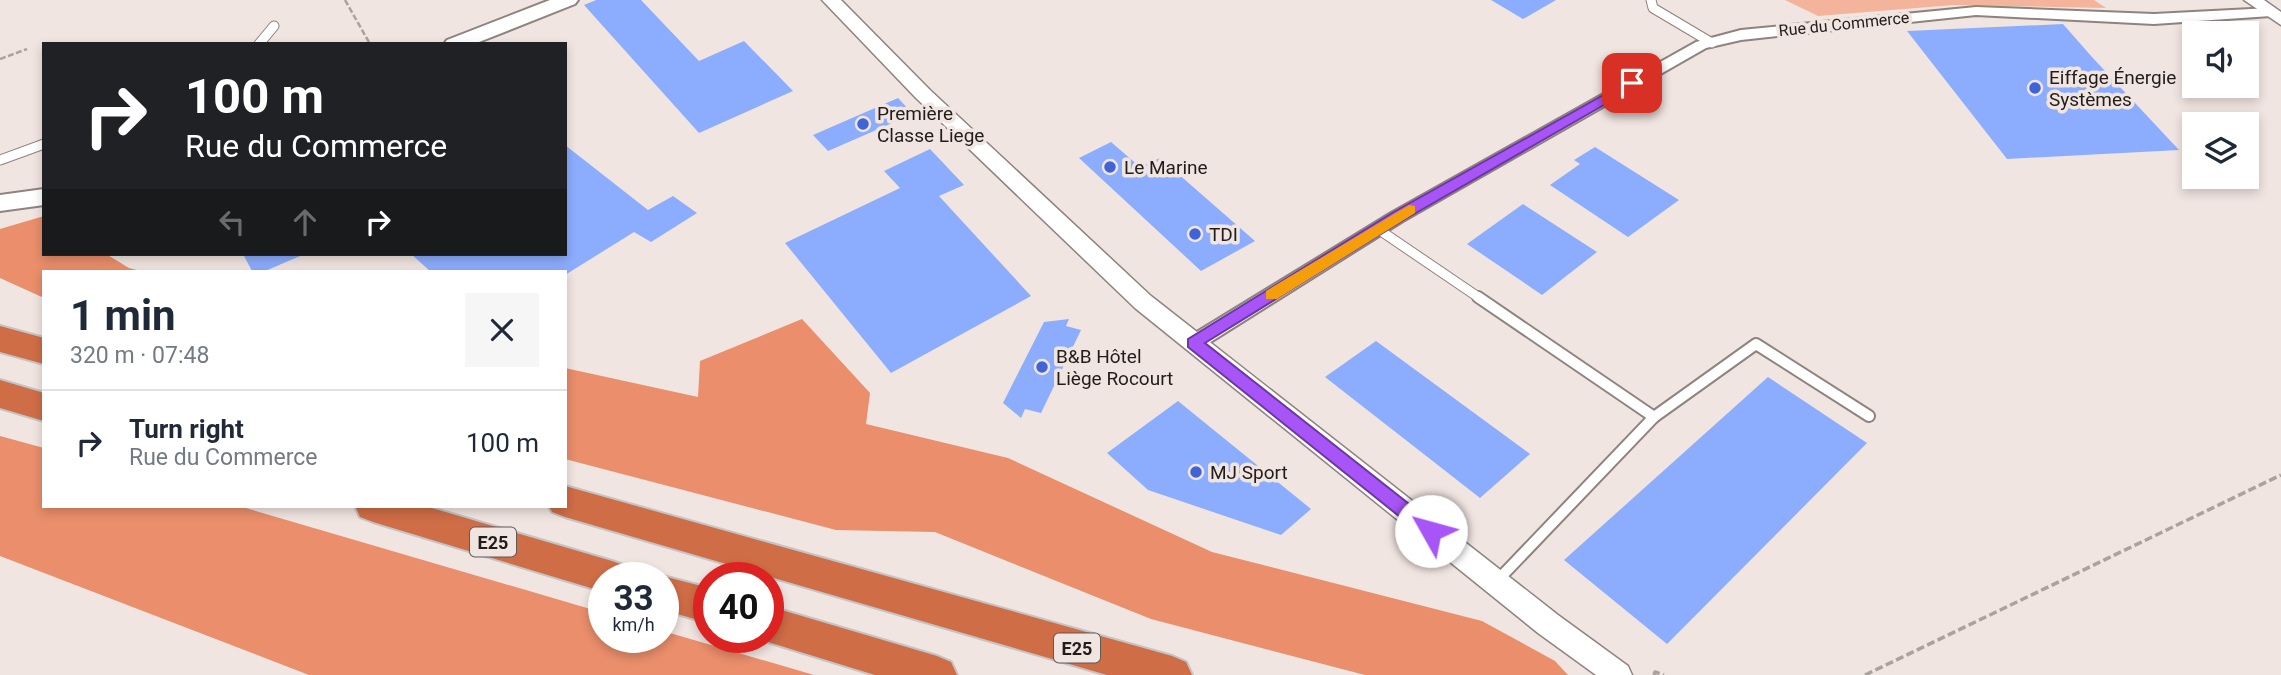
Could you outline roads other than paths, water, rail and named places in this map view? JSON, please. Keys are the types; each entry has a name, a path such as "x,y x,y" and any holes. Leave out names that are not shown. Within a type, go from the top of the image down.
{"highway":[{"path":"0,339 42,350"},
{"path":"0,394 42,406"},
{"name":"E25","path":"567,502 1172,675"},
{"name":"E25","path":"380,508 588,571"},
{"path":"784,629 937,675"}],"main road":[{"path":"459,42 568,0"},
{"path":"0,203 42,197"}],"street":[{"path":"831,0 953,122 1143,302 1496,583 1618,675"},
{"path":"2253,0 2276,16"},
{"name":"Rue du Commerce","path":"1194,343 1378,229 1701,45 1741,35 1826,24 1976,11 2154,19 2276,16"}],"lane":[{"path":"1651,0 1653,8 1712,43"},
{"path":"260,42 274,26"},
{"path":"0,160 42,145"},
{"path":"1378,229 1654,417"},
{"path":"1496,583 1654,417 1756,344 1869,416"}],"place":[{"name":"Eiffage Énergie Systèmes","path":"2035,88"},
{"name":"Première Classe Liege","path":"863,124"},
{"name":"Le Marine","path":"1110,167"},
{"name":"TDI","path":"1195,234"},
{"name":"B&B Hôtel Liège Rocourt","path":"1042,367"},
{"name":"MJ Sport","path":"1196,472"}]}
